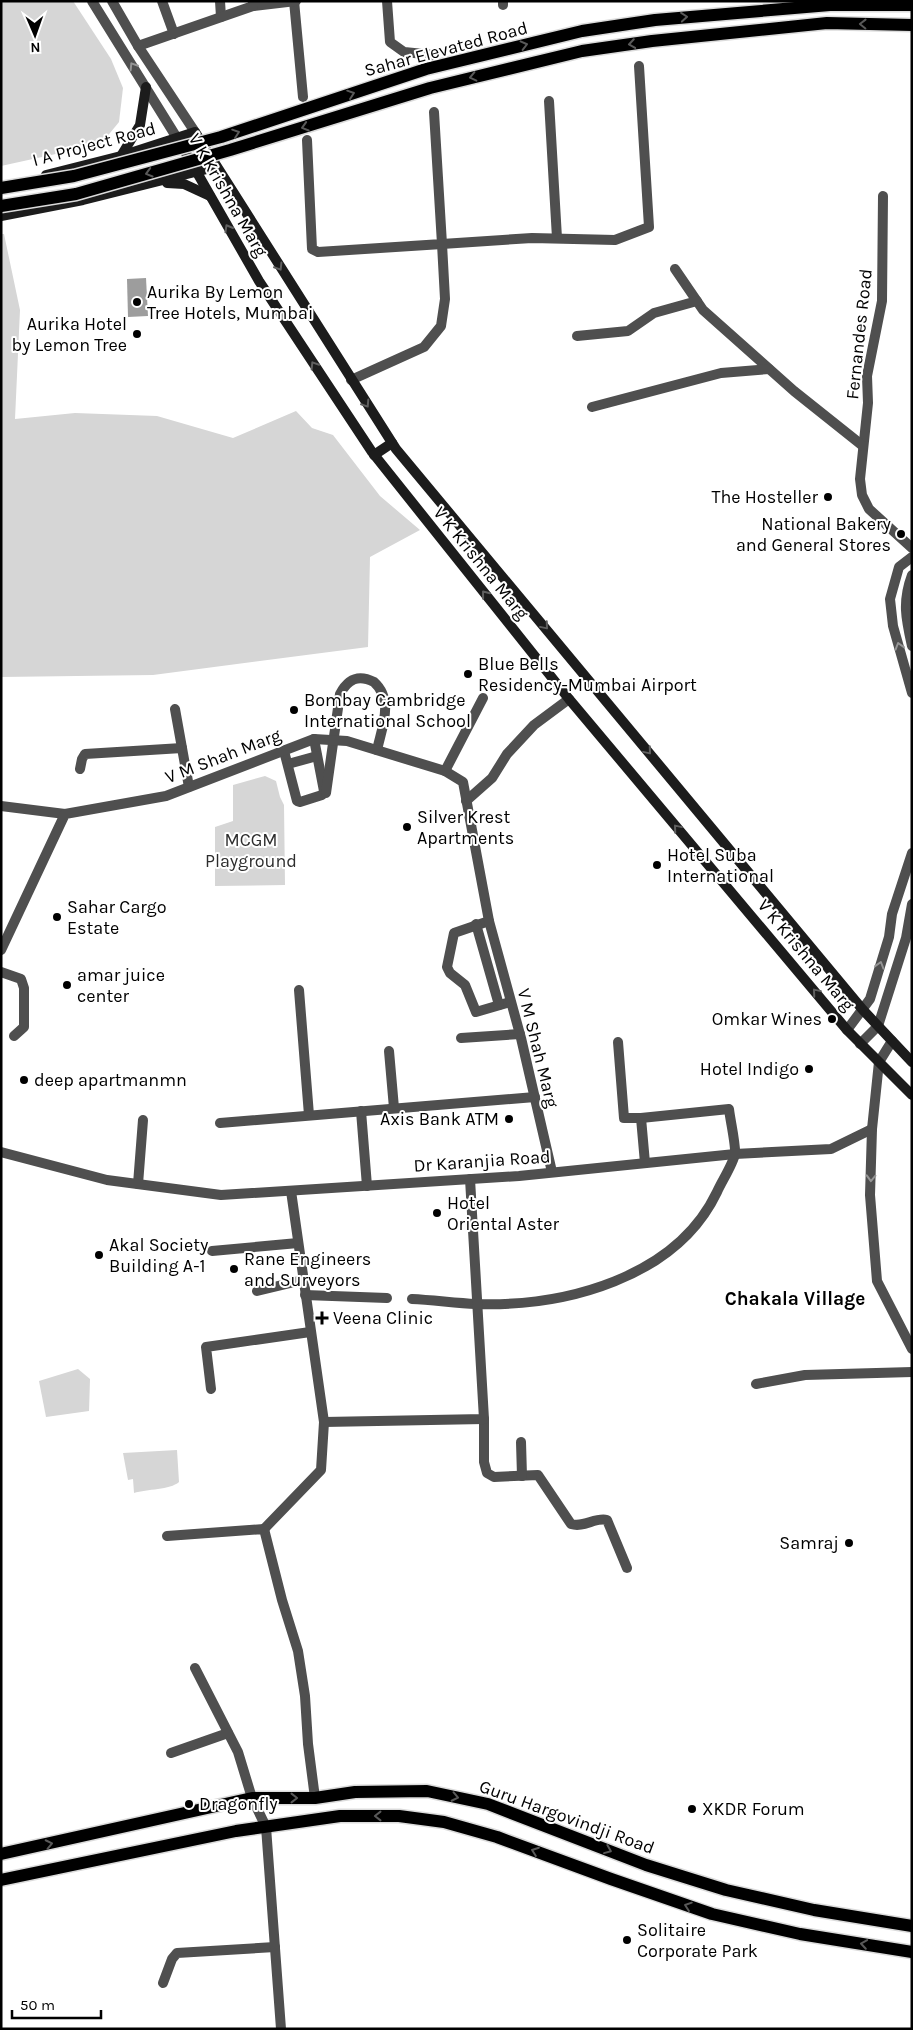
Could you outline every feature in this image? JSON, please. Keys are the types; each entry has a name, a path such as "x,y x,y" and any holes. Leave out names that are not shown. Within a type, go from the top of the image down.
{"main road":[{"name":"Sahar Elevated Road","path":"1,188 74,176 221,137 426,69 582,31 655,20 820,6 912,5"},
{"name":"Sahar Elevated Road","path":"1,206 76,194 230,150 430,88 582,51 652,41 827,23 912,25"},
{"path":"121,156 140,125 146,87"},
{"name":"I A Project Road","path":"1,183 40,177 121,156 195,132"},
{"name":"V K Krishna Marg","path":"195,132 350,380 392,443 862,1010 912,1062"},
{"name":"V K Krishna Marg","path":"177,138 259,281 374,455 568,698 847,1030 912,1095"},
{"path":"1,216 83,200 196,173 216,166"},
{"path":"159,182 184,184 210,196"},
{"path":"374,455 392,443"},
{"name":"Guru Hargovindji Road","path":"1,1854 252,1798 315,1798 355,1792 427,1791 488,1804 646,1865 726,1890 814,1910 912,1926"},
{"path":"1,1880 236,1831 340,1816 399,1816 444,1822 497,1838 611,1880 712,1914 800,1934 912,1952"}],"street":[{"name":"V K Krishna Marg","path":"92,1 177,138"},
{"name":"V K Krishna Marg","path":"112,1 138,46 195,132"},
{"path":"162,1 174,34"},
{"path":"220,1 221,17"},
{"path":"138,46 253,4 295,1 303,97"},
{"path":"387,1 390,42 404,52 434,55"},
{"path":"307,140 312,249 318,252 557,238 615,240 649,227 639,66"},
{"path":"549,101 557,238"},
{"path":"350,380 424,347 441,326 445,300 434,112"},
{"name":"Fernandes Road","path":"883,196 882,301 866,376 868,403 860,479 862,495 869,509 912,548"},
{"path":"675,269 703,310 769,369 863,446"},
{"path":"577,336 628,331 654,313 697,302"},
{"path":"592,407 721,373 769,369"},
{"path":"912,557 899,568 890,599 893,626 908,664 912,693"},
{"path":"912,575 906,591 905,601 912,646"},
{"path":"326,793 342,691 348,681 352,679 359,677 369,679 377,684 386,703 377,750"},
{"path":"446,771 483,698"},
{"path":"466,801 492,778 507,754 534,725 568,698"},
{"path":"175,709 190,787"},
{"name":"V M Shah Marg","path":"1,806 65,814 166,796 314,740 334,739 377,750 446,771 464,782 489,920 520,1034 552,1172"},
{"path":"284,751 297,801 300,802 322,795 324,791 314,740"},
{"path":"80,770 85,754 182,748"},
{"path":"288,764 317,756"},
{"path":"1,950 65,814"},
{"path":"847,1030 870,999 889,937 892,914 912,853"},
{"path":"860,1044 878,1026 906,938 912,904"},
{"path":"489,920 454,933 447,967 450,973 465,985 476,1012 510,1002"},
{"path":"476,924 499,1005"},
{"path":"488,968 500,964"},
{"path":"1,972 21,980 24,988 24,1027 14,1036"},
{"path":"299,990 309,1115"},
{"path":"461,1038 520,1034"},
{"path":"412,1299 477,1304 557,1298 625,1277 664,1256 688,1234 709,1209 735,1154 729,1109 624,1118 618,1042"},
{"path":"892,1042 878,1062 872,1130 870,1195 877,1281 912,1349"},
{"path":"389,1051 394,1108"},
{"path":"220,1122 535,1097"},
{"path":"361,1111 366,1186"},
{"path":"640,1118 644,1163"},
{"path":"138,1184 143,1120"},
{"name":"Dr Karanjia Road","path":"1,1152 107,1180 220,1195 470,1179 735,1154 831,1149 872,1130"},
{"path":"470,1179 484,1419 484,1462 487,1473 494,1477 538,1476 571,1524 578,1526 603,1519 607,1520 627,1568"},
{"path":"167,1536 264,1529 321,1470 324,1422 302,1280 291,1191"},
{"path":"212,1251 298,1243"},
{"path":"257,1291 302,1280"},
{"path":"305,1295 386,1298"},
{"path":"211,1389 206,1347 310,1332"},
{"path":"756,1384 805,1375 912,1372"},
{"path":"324,1422 484,1419"},
{"path":"521,1442 522,1476"},
{"path":"264,1529 282,1600 298,1651 305,1696 308,1744 315,1798"},
{"path":"195,1668 238,1752 252,1798 266,1827 281,2029"},
{"path":"171,1753 228,1733"},
{"path":"163,1983 172,1959 177,1953 275,1947"}],"green space":[{"path":"1,1 73,1 111,59 123,88 119,122 101,144 1,166"},
{"path":"1,234 4,234 20,310 15,419 75,413 157,416 233,438 296,411 312,428 333,435 380,496 420,530 370,557 368,647 153,675 1,677"},
{"name":"MCGM Playground","path":"265,776 276,781 284,805 285,885 215,886 215,827 233,821 233,785"},
{"path":"78,1369 90,1379 89,1411 46,1417 39,1381"},
{"path":"177,1450 179,1482 164,1488 134,1493 133,1479 128,1480 123,1453"}],"shaded area":[{"path":"146,278 148,316 128,317 127,279"}],"place":[{"name":"Aurika By Lemon Tree Hotels, Mumbai","path":"137,302"},
{"name":"Aurika Hotel by Lemon Tree","path":"137,334"},
{"name":"The Hosteller","path":"828,497"},
{"name":"National Bakery and General Stores","path":"901,534"},
{"name":"Blue Bells Residency-Mumbai Airport","path":"468,674"},
{"name":"Bombay Cambridge International School","path":"294,710"},
{"name":"Silver Krest Apartments","path":"407,827"},
{"name":"Hotel Suba International","path":"657,865"},
{"name":"Sahar Cargo Estate","path":"57,917"},
{"name":"amar juice center","path":"67,985"},
{"name":"Omkar Wines","path":"832,1019"},
{"name":"Hotel Indigo","path":"809,1069"},
{"name":"deep apartmanmn","path":"24,1080"},
{"name":"Axis Bank ATM","path":"509,1119"},
{"name":"Hotel Oriental Aster","path":"437,1213"},
{"name":"Akal Society Building A-1","path":"99,1255"},
{"name":"Rane Engineers and Surveyors","path":"234,1269"},
{"name":"Veena Clinic","path":"322,1318"},
{"name":"Samraj","path":"849,1543"},
{"name":"Dragonfly","path":"189,1804"},
{"name":"XKDR Forum","path":"692,1809"},
{"name":"Solitaire Corporate Park","path":"627,1940"}],"district":[{"name":"Chakala Village","path":"795,1299"}]}
